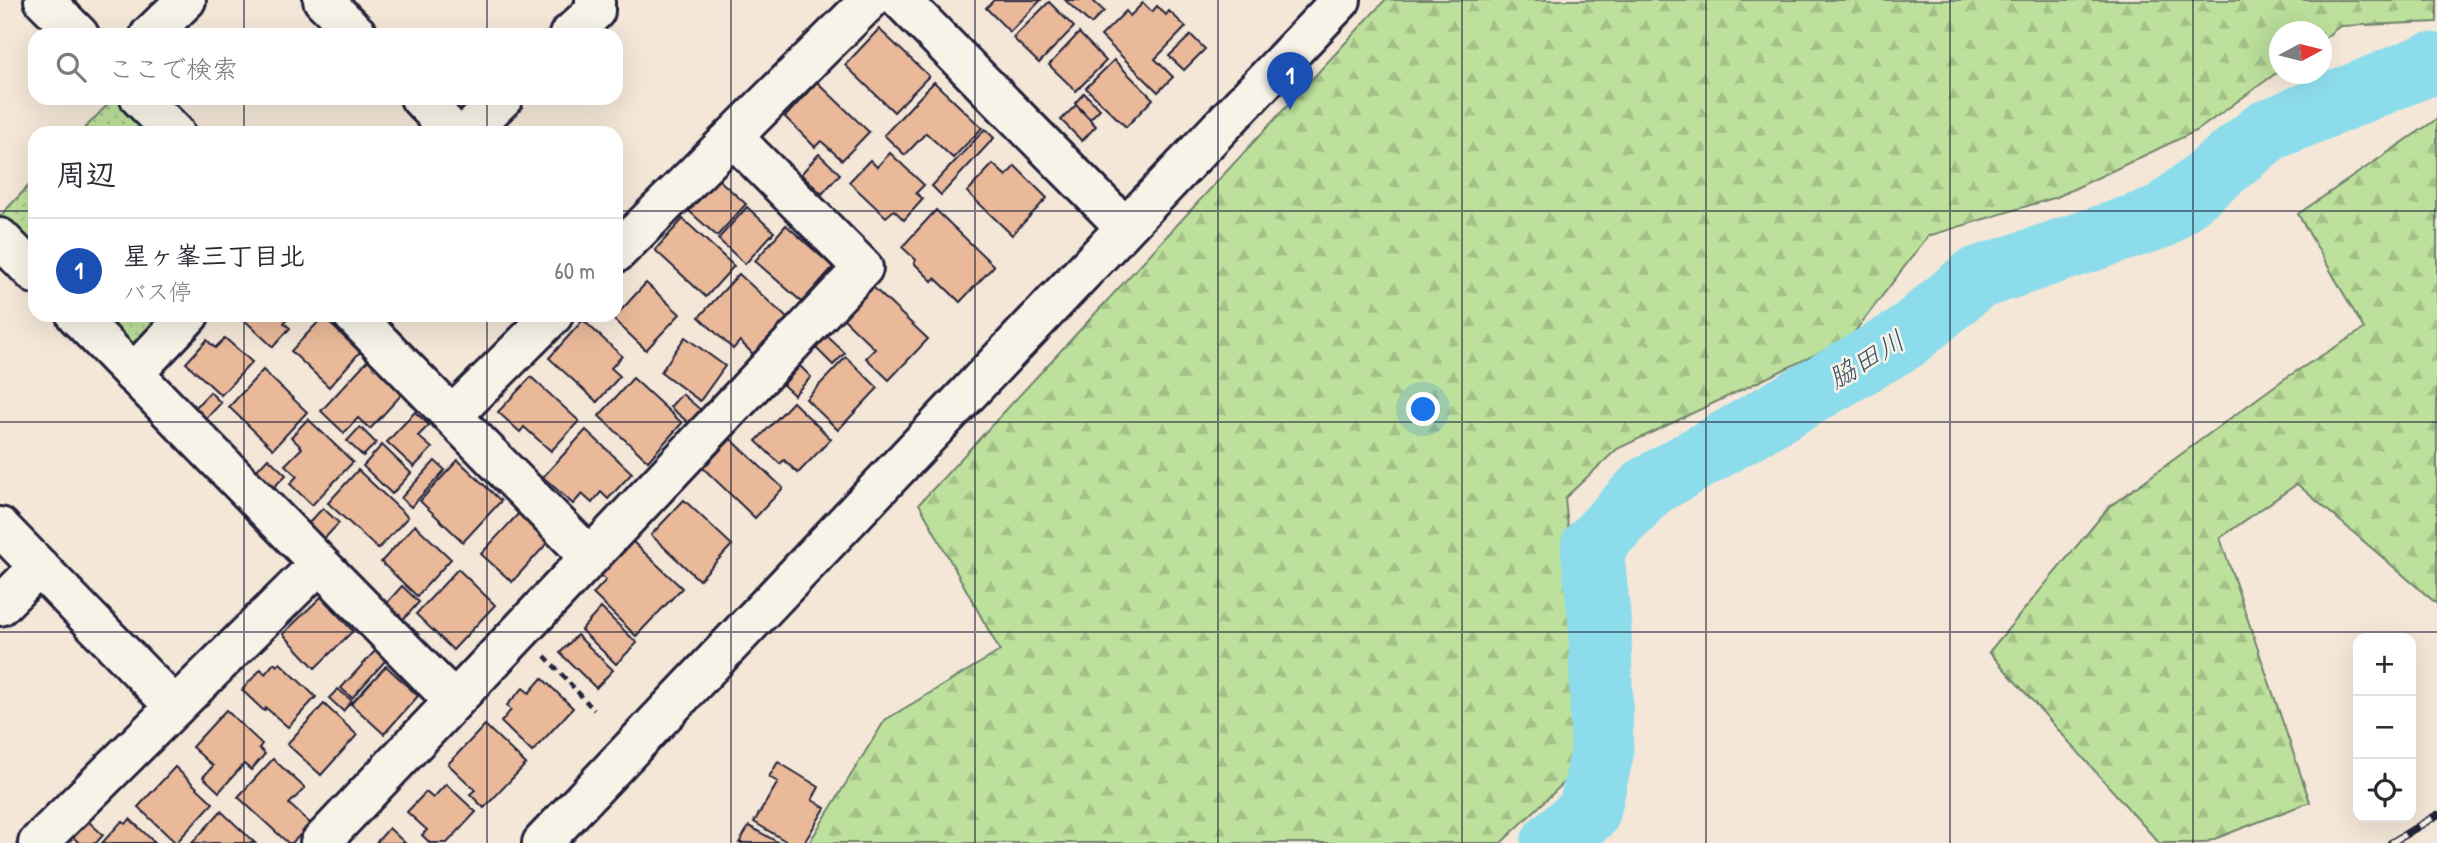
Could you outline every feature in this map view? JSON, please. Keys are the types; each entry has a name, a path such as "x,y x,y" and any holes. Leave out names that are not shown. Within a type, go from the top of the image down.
{"street":[{"path":"44,0 72,28"},
{"path":"157,28 186,0"},
{"path":"323,0 351,28"},
{"path":"577,28 595,11 595,0"},
{"path":"623,246 870,0"},
{"path":"901,0 1125,227"},
{"path":"542,843 1341,0"},
{"path":"147,105 168,126"},
{"path":"426,105 447,126"},
{"path":"474,126 496,105"},
{"path":"320,843 863,268 733,137"},
{"path":"0,238 28,267"},
{"path":"82,322 454,701"},
{"path":"133,374 182,322"},
{"path":"360,322 590,557"},
{"path":"452,416 546,322"},
{"path":"0,527 175,707"},
{"path":"38,843 319,564"},
{"path":"0,606 39,567"}],"path":[{"path":"521,630 594,710"}],"green space":[{"path":"1385,0 2437,0 2437,22 2340,26 2332,32 2332,21 2269,21 2269,78 2198,130 2057,197 1928,236 1850,338 1617,449 1565,498 1578,627 1571,776 1501,843 809,843 885,720 1000,651 919,504"},
{"path":"107,105 126,105 146,126 87,126"},
{"path":"2437,119 2437,604 2297,484 2220,538 2310,802 2204,843 2159,843 1989,652 2109,507 2284,379 2364,329 2298,214"},
{"path":"28,186 28,245 0,216"},
{"path":"103,322 164,322 144,344 128,348"}],"building":[{"path":"994,0 1041,0 1010,32 986,8"},
{"path":"1065,0 1092,0 1104,11 1091,24"},
{"path":"1049,2 1074,27 1039,63 1013,38"},
{"path":"1143,3 1152,12 1157,6 1166,15 1169,11 1186,27 1155,59 1173,77 1158,92 1101,36 1126,11 1130,16"},
{"path":"879,29 929,76 894,112 845,65"},
{"path":"1079,33 1106,61 1076,91 1049,65"},
{"path":"1191,35 1205,49 1184,70 1169,56"},
{"path":"1114,60 1153,99 1126,127 1086,88"},
{"path":"817,82 869,132 842,160 821,141 815,147 785,117"},
{"path":"934,82 982,128 953,158 926,133 905,155 884,135"},
{"path":"1084,93 1100,109 1090,119 1075,103"},
{"path":"1076,105 1096,126 1082,141 1061,120"},
{"path":"985,129 994,138 941,195 932,186"},
{"path":"890,153 924,185 916,193 923,199 904,220 894,210 886,217 849,182 870,160 877,167"},
{"path":"819,154 840,174 822,194 801,174"},
{"path":"993,164 1006,176 1015,166 1047,198 1012,235 967,192"},
{"path":"718,179 746,204 717,236 689,211"},
{"path":"747,207 774,232 745,264 718,239"},
{"path":"936,210 994,266 960,302 935,278 932,281 902,247"},
{"path":"683,219 734,266 706,297 655,250"},
{"path":"786,225 833,267 802,302 755,261"},
{"path":"739,274 787,318 753,354 740,341 733,349 699,317"},
{"path":"646,283 680,314 646,350 616,322 623,322 623,308"},
{"path":"873,287 928,339 889,380 866,358 875,349 843,318"},
{"path":"246,322 285,322 290,328 273,347"},
{"path":"318,322 328,322 360,352 329,387 291,351"},
{"path":"581,322 585,322 622,356 611,368 620,376 597,402 549,358"},
{"path":"827,336 845,353 833,365 816,348"},
{"path":"685,337 725,366 700,401 661,372"},
{"path":"225,338 252,362 221,395 186,363 207,340 215,348"},
{"path":"846,357 878,388 838,430 806,399"},
{"path":"368,360 403,393 370,429 358,418 344,433 321,411"},
{"path":"800,366 811,377 794,395 783,385"},
{"path":"263,370 307,412 273,449 229,407"},
{"path":"531,377 579,421 551,451 524,427 520,432 498,412"},
{"path":"633,378 682,423 648,461 599,416"},
{"path":"210,392 221,403 205,420 193,410"},
{"path":"682,394 702,411 690,424 670,407"},
{"path":"793,402 831,439 798,473 784,460 780,464 756,441"},
{"path":"415,412 429,425 418,436 432,448 414,467 387,442"},
{"path":"308,419 353,462 312,505 290,484 297,476 285,465 302,448 291,437"},
{"path":"360,427 376,443 363,456 347,441"},
{"path":"586,430 632,473 608,499 601,492 592,503 582,494 573,504 543,477"},
{"path":"731,439 783,488 755,518 703,468"},
{"path":"382,445 411,473 392,494 363,466"},
{"path":"268,458 286,475 272,489 254,473"},
{"path":"458,460 501,501 463,542 420,501"},
{"path":"435,461 445,470 411,507 401,498"},
{"path":"358,470 408,517 378,549 328,503"},
{"path":"684,500 732,545 699,580 651,535"},
{"path":"323,508 339,523 322,541 306,526"},
{"path":"520,512 550,540 512,582 481,554"},
{"path":"415,525 451,559 417,596 381,562"},
{"path":"632,541 682,588 636,636 593,594 606,580 601,575"},
{"path":"458,569 495,605 453,650 416,614"},
{"path":"402,586 419,602 402,621 385,605"},
{"path":"321,597 353,631 315,668 283,634"},
{"path":"601,608 637,643 616,664 581,630"},
{"path":"577,635 613,670 596,688 560,653"},
{"path":"376,650 386,660 352,698 341,688"},
{"path":"274,663 277,666 280,663 316,697 288,727 266,708 264,711 242,690 261,669 265,674"},
{"path":"386,666 418,696 384,734 351,704"},
{"path":"542,678 573,708 532,752 501,722 511,710 507,705 523,688 529,693"},
{"path":"338,689 352,701 343,711 329,698"},
{"path":"324,704 357,735 321,775 287,744"},
{"path":"226,710 262,744 259,748 265,754 251,770 244,764 219,792 203,777 213,766 192,747"},
{"path":"485,725 526,764 484,808 470,794 475,790 448,764"},
{"path":"273,759 305,788 289,804 311,824 292,843 288,843 238,797"},
{"path":"778,762 819,787 812,800 825,808 804,843 789,843 754,822 778,782 769,777"},
{"path":"175,767 213,803 176,843 138,807"},
{"path":"446,784 476,812 447,843 430,843 422,835 427,830 407,812 426,792 433,798"},
{"path":"221,811 255,843 192,843"},
{"path":"130,819 155,843 102,843 122,821 126,824"},
{"path":"88,821 103,835 96,843 79,843 73,837"},
{"path":"749,826 779,843 739,843"},
{"path":"389,828 405,843 376,843"}],"waterway":[{"name":"脇田川","path":"1552,843 1589,812 1602,754 1600,625 1592,547 1648,487 1904,339 1975,279 2161,217 2267,131 2429,64 2437,65"}],"railway":[{"path":"2391,843 2437,815"}],"place":[{"name":"星ヶ峯三丁目北","path":"1290,110"}]}
